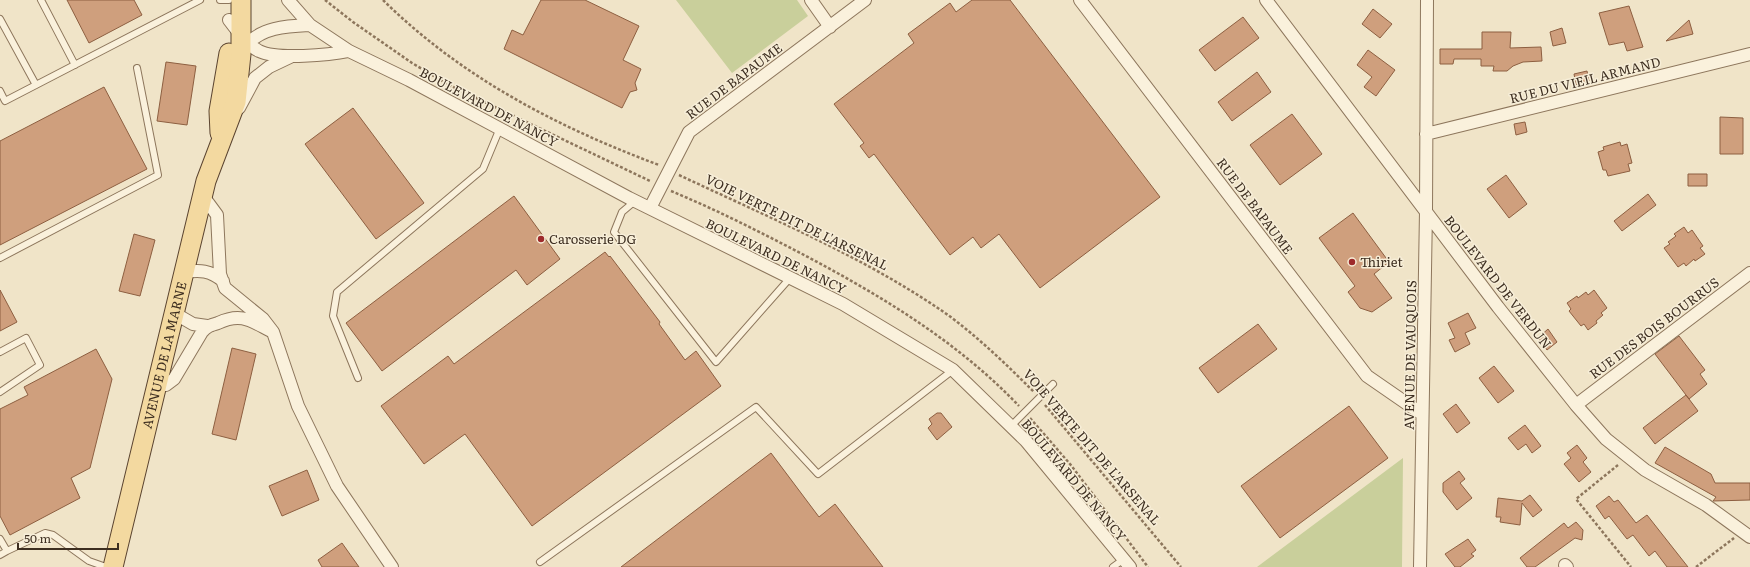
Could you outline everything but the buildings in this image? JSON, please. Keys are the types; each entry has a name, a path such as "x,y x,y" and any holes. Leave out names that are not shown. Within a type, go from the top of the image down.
{"main road":[{"name":"AVENUE DE LA MARNE","path":"220,145 219,111 229,54 229,0"},
{"name":"AVENUE DE LA MARNE","path":"113,567 206,181 236,102 244,44 241,0"}],"street":[{"name":"BOULEVARD DE NANCY","path":"288,0 310,25 349,51 410,80 635,201 843,304 952,370 1026,441 1126,563"},
{"path":"811,0 830,27"},
{"name":"RUE DE BAPAUME","path":"650,208 689,132 865,0"},
{"name":"RUE DE BAPAUME","path":"1080,0 1367,376 1422,414"},
{"name":"BOULEVARD DE VERDUN","path":"1266,0 1426,212 1576,405 1606,439 1645,470 1706,505 1746,534"},
{"name":"AVENUE DE VAUQUOIS","path":"1420,567 1426,212 1427,0"},
{"path":"229,20 244,44 258,51 269,54 291,56 320,54 330,55 349,51"},
{"path":"225,79 244,44 270,30 283,27 310,25"},
{"name":"RUE DU VIEIL ARMAND","path":"1426,134 1750,54"},
{"path":"220,145 255,78 269,67 291,56"},
{"path":"203,196 217,215 220,274 225,288 263,319 273,332 298,406 337,486 392,567"},
{"path":"184,272 201,270 214,273 222,281"},
{"name":"RUE DES BOIS BOURRUS","path":"1576,405 1750,273"},
{"path":"174,313 193,324 207,326 231,317 247,319 273,332"},
{"path":"157,384 166,385 174,380 207,326"}],"lane":[{"path":"41,0 75,65"},
{"path":"0,91 6,101 200,0"},
{"path":"220,0 229,0"},
{"path":"0,19 36,85"},
{"path":"0,258 158,175 137,68"},
{"path":"358,378 333,316 337,292 483,169 500,128"},
{"path":"635,201 622,212 614,232 716,362 790,278"},
{"path":"0,352 26,338 40,365 0,392"},
{"path":"540,562 756,407 818,474 952,370"},
{"path":"1011,426 1053,384"},
{"path":"0,555 45,533 53,535 88,561 106,567"},
{"path":"0,539 7,551"},
{"path":"1113,567 1126,563"}],"path":[{"name":"VOIE VERTE DIT DE L'ARSENAL","path":"383,0 422,36 454,61 518,102 552,119 669,169 832,247 888,277 948,316 996,354 1039,398 1181,567"},
{"path":"1628,457 1576,499 1631,567"},
{"path":"1696,567 1746,534"}],"green space":[{"path":"676,0 797,0 808,16 732,73"},
{"path":"1403,458 1402,567 1257,567"}],"place":[{"name":"Carosserie DG","path":"541,239"},
{"name":"Thiriet","path":"1352,262"}]}
